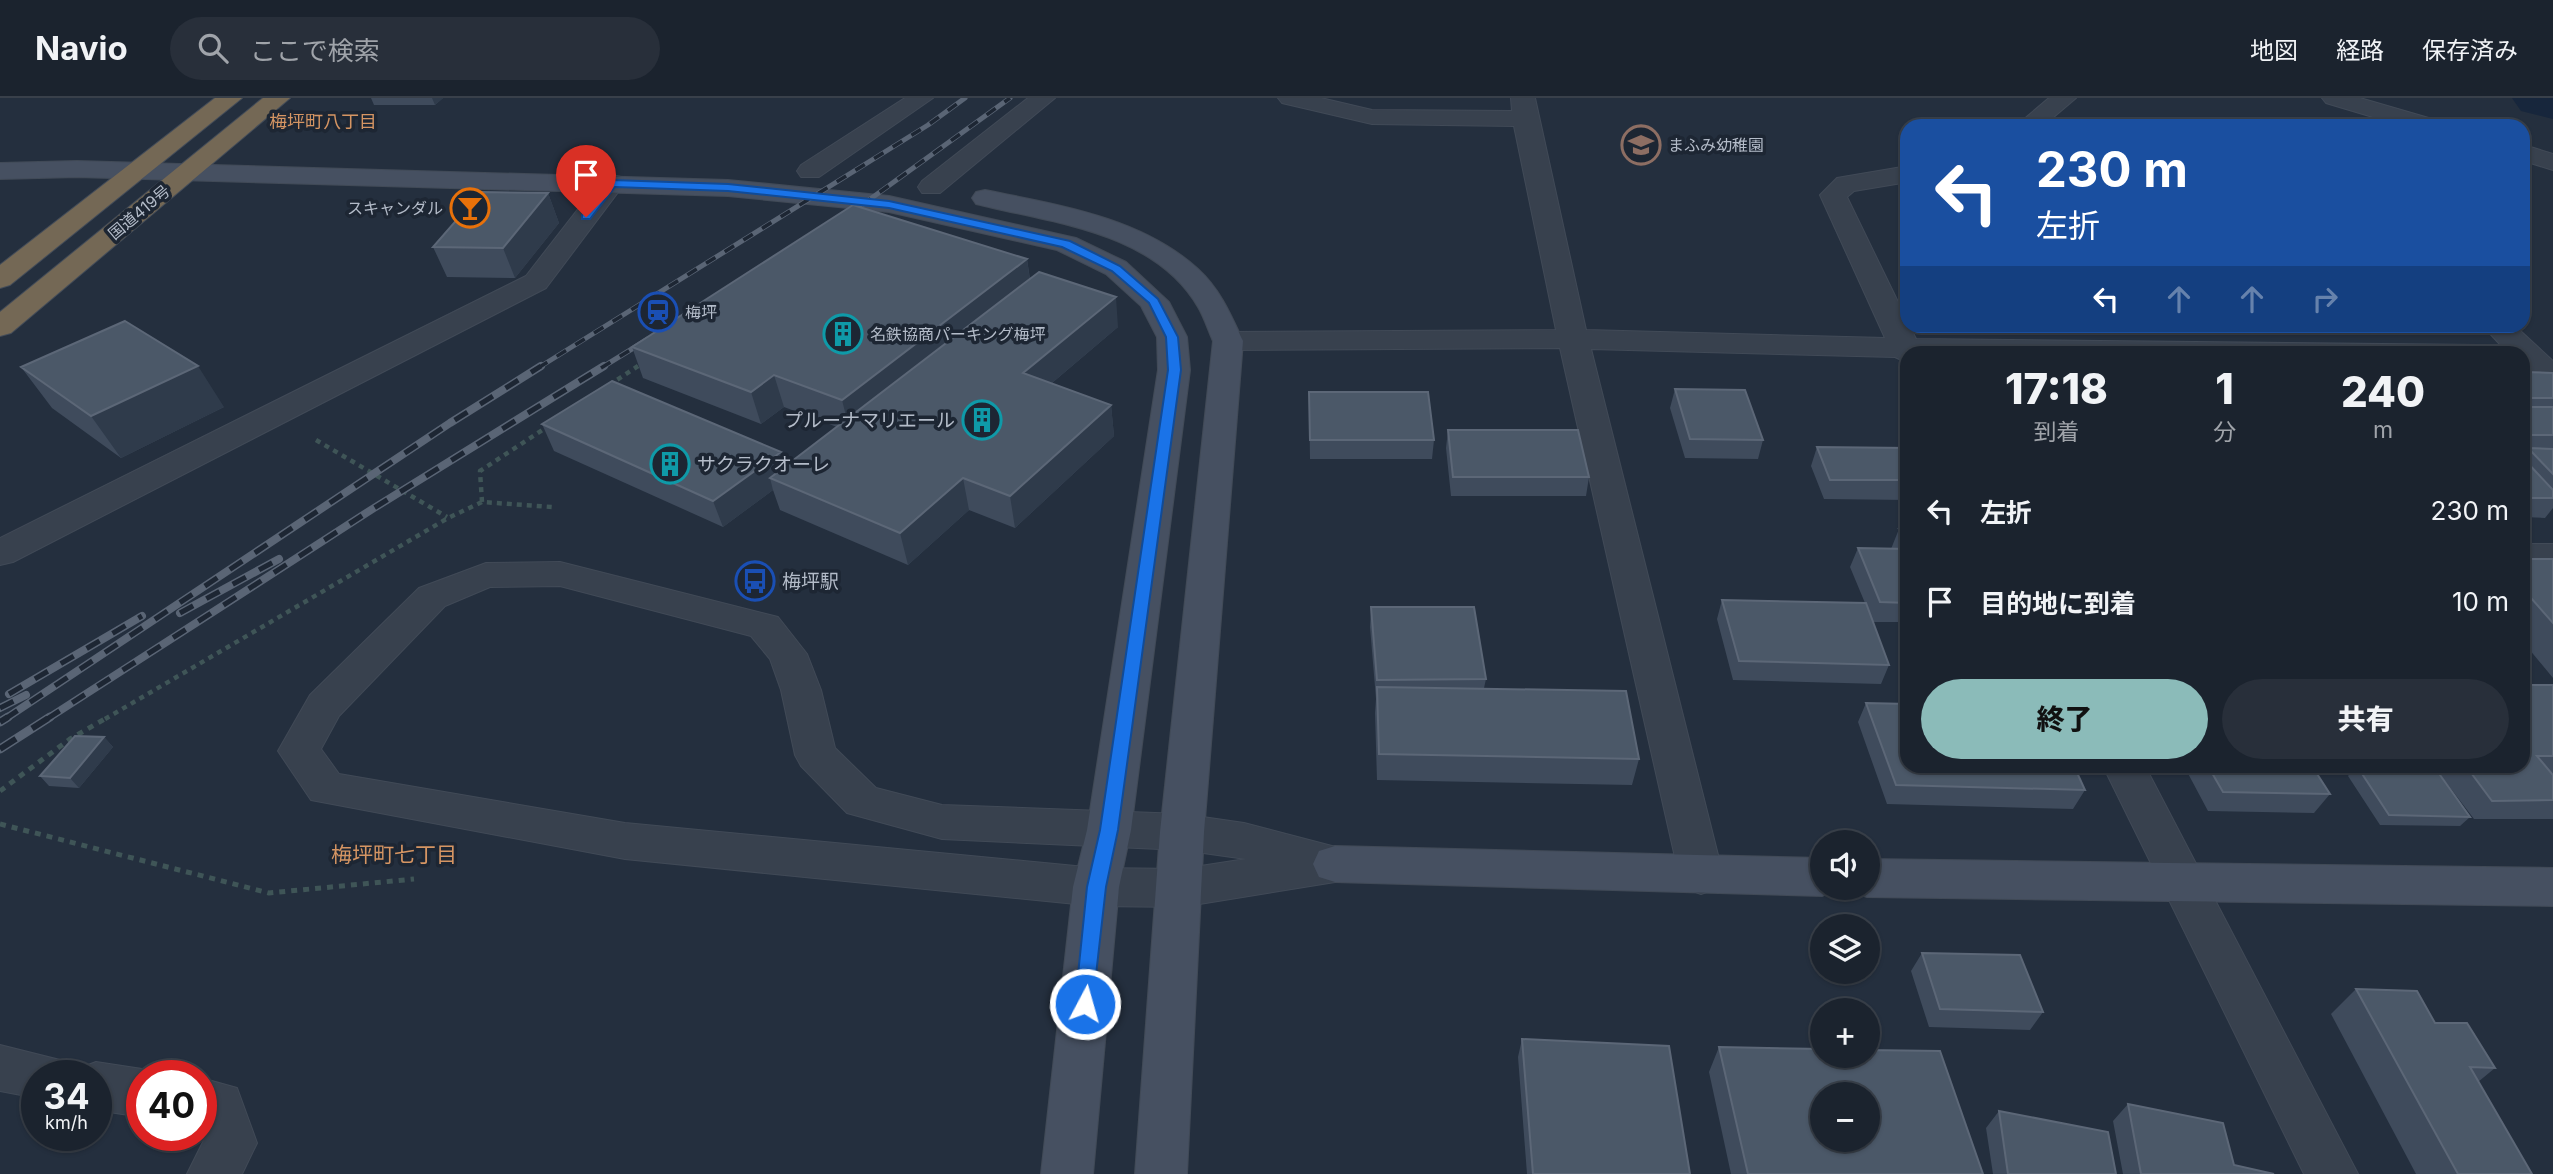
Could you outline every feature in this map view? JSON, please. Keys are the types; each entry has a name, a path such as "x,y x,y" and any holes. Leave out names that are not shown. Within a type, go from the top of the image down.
{"highway":[{"name":"国道419号","path":"0,279 230,98"},
{"name":"国道419号","path":"0,327 278,98"}],"street":[{"path":"810,171 921,98"},
{"path":"931,187 1043,98"},
{"path":"1290,98 1372,117 1524,109 1573,340 1701,875"},
{"path":"2037,119 2064,98"},
{"path":"2334,98 2377,119"},
{"path":"77,169 161,152 213,151 636,159 810,171 931,187 1074,217 1114,229 1176,264 1205,290 1220,315 1228,341 1182,832 1181,888 1161,1174"},
{"path":"2530,155 2553,162"},
{"path":"0,171 77,169 186,174 612,183 800,194 889,204 970,220 1066,244 1116,268 1154,302 1172,337 1174,370 1109,830 1096,887 1067,1174"},
{"path":"1900,175 1846,184 1833,195 1904,346"},
{"path":"0,553 536,282 612,183"},
{"path":"2505,333 2518,346"},
{"path":"1228,341 1573,340 1900,351"},
{"path":"2530,358 2553,378"},
{"path":"2530,555 2553,556"},
{"path":"1335,864 1244,841 1182,832 942,822 862,800 816,755 801,690 788,654 764,626 560,574 486,575 432,597 324,706 299,751 326,788 625,841 1096,887 1181,888 1335,864 1810,877"},
{"path":"2128,773 2332,1174"},
{"path":"1880,878 2553,887"},
{"path":"0,1068 21,1072"},
{"path":"213,1174 231,1143 217,1105"}],"path":[{"path":"606,387 652,356"},
{"path":"274,415 448,518"},
{"path":"482,502 480,471 549,425"},
{"path":"0,791 70,739 448,518 482,502 552,507"},
{"path":"0,824 270,894 414,879"}],"building":[{"path":"481,192 548,193 503,248 433,247"},
{"name":"名鉄協商パーキング梅坪","path":"853,205 1027,259 842,400 774,375 751,392 632,347"},
{"name":"プルーナマリエール","path":"1039,272 1116,297 1023,373 1111,405 1010,496 963,478 900,533 770,478"},
{"path":"125,321 198,366 91,416 21,367"},
{"path":"2530,372 2553,373 2553,398 2530,398"},
{"path":"612,381 781,452 713,501 542,424"},
{"path":"1675,389 1745,390 1763,440 1690,439"},
{"path":"1309,392 1428,392 1434,440 1310,440"},
{"path":"2530,407 2553,407 2553,435 2530,435"},
{"path":"1448,430 1578,430 1589,477 1453,477"},
{"path":"1817,447 1900,448 1900,480 1830,480"},
{"path":"2530,448 2553,449 2553,474 2530,450"},
{"path":"2530,465 2553,490 2553,498 2530,498"},
{"path":"1858,548 1900,549 1900,603 1880,602"},
{"path":"2530,559 2553,559 2553,623 2530,597"},
{"path":"1722,600 1866,603 1889,665 1739,661"},
{"path":"1371,607 1474,607 1486,679 1377,680"},
{"path":"2530,685 2553,685 2553,756 2537,756 2553,775 2553,800 2492,801 2471,773 2530,773"},
{"path":"1377,687 1626,691 1639,759 1379,754"},
{"path":"1866,703 1900,704 1900,773 2077,773 2085,790 1896,785"},
{"path":"75,736 104,737 70,778 40,776"},
{"path":"2212,773 2316,773 2330,794 2223,792"},
{"path":"2362,773 2439,773 2470,817 2389,815"},
{"path":"1922,953 2020,955 2043,1012 1940,1009"},
{"path":"2356,989 2417,991 2435,1023 2467,1023 2495,1068 2470,1067 2532,1174 2458,1174"},
{"path":"1522,1039 1669,1046 1690,1174 1533,1174"},
{"path":"1719,1047 1810,1049 1810,1068 1880,1068 1880,1050 1940,1051 1983,1174 1748,1174"},
{"path":"2128,1104 2223,1123 2234,1165 2274,1174 2141,1174"},
{"path":"1999,1111 2108,1132 2116,1174 2008,1174"}],"waterway":[{"path":"2543,98 2553,100"}],"railway":[{"path":"538,368 928,125 965,98"},
{"path":"844,218 1010,98"},
{"path":"601,368 648,339"},
{"path":"5,719 450,423 541,366"},
{"path":"47,719 374,508 604,366"},
{"path":"180,613 279,559"},
{"path":"9,694 142,616"},
{"path":"0,708 26,695"},
{"path":"0,722 8,717"},
{"path":"0,749 50,717"}],"place":[{"name":"まふみ幼稚園","path":"1641,145"},
{"name":"スキャンダル","path":"470,208"},
{"name":"梅坪","path":"658,312"},
{"name":"名鉄協商パーキング梅坪","path":"843,334"},
{"name":"プルーナマリエール","path":"982,420"},
{"name":"サクラクオーレ","path":"670,464"},
{"name":"梅坪駅","path":"755,581"}],"district":[{"name":"梅坪町八丁目","path":"323,121"},
{"name":"梅坪町七丁目","path":"394,854"}],"route":[{"path":"586,217 612,183 728,188 889,204 970,220 1066,244 1116,268 1154,302 1172,337 1174,370 1109,830 1096,887 1085,1004"}]}
